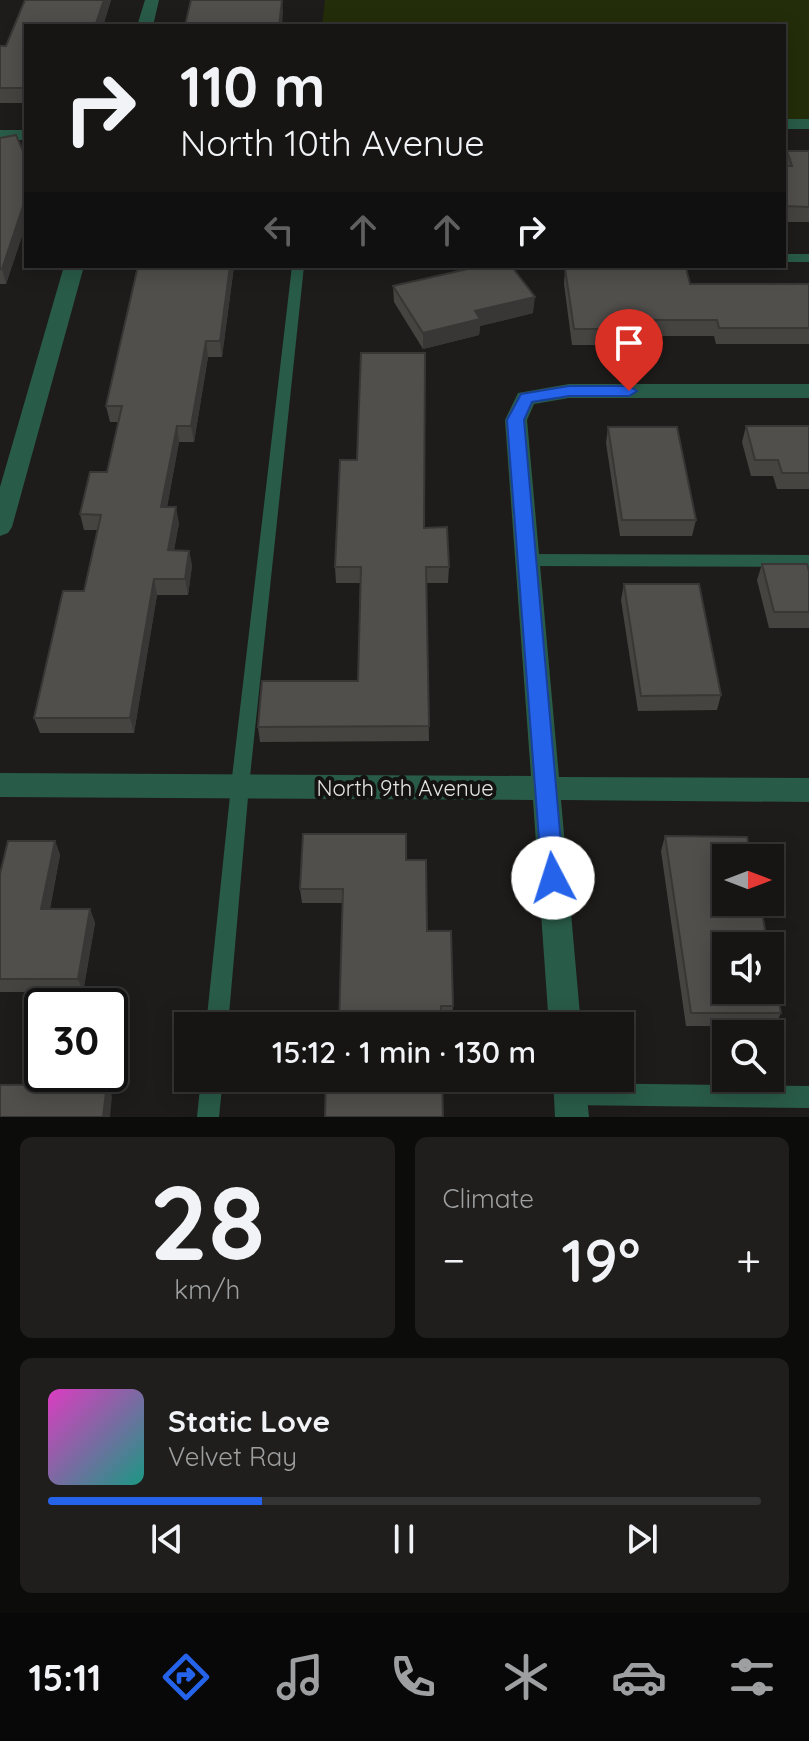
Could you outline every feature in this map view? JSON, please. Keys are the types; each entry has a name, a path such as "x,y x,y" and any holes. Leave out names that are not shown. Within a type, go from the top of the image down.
{"street":[{"path":"146,24 152,0"},
{"path":"0,122 24,122"},
{"path":"786,124 809,124"},
{"path":"0,135 24,135"},
{"path":"786,138 809,138"},
{"path":"0,527 73,268"},
{"path":"564,1012 516,420 526,398 569,391 809,391"},
{"name":"North 9th Avenue","path":"0,785 809,790"}],"lane":[{"path":"786,258 809,258"},
{"path":"218,1012 240,786 298,268"},
{"path":"527,560 809,561"},
{"path":"208,1117 211,1092"},
{"path":"571,1096 809,1097"}],"green space":[{"path":"325,0 809,0 809,119 786,119 786,24 322,24"}],"building":[{"path":"25,0 104,0 96,24 24,24 24,88 0,88 0,46 6,46"},
{"path":"191,0 282,0 279,24 185,24"},
{"path":"16,135 24,153 24,203 2,269 0,269 0,138"},
{"path":"787,151 809,151 809,207 786,206 786,166 792,166"},
{"path":"138,268 230,268 220,341 206,341 191,426 177,426 161,507 176,507 168,550 189,551 185,579 154,579 130,718 34,718 63,591 84,591 101,515 80,514 90,472 107,472 122,406 106,406"},
{"path":"472,268 513,268 535,297 475,311 480,319 423,333 393,286"},
{"path":"565,268 686,268 690,284 809,284 809,328 719,328 717,320 622,320 623,329 574,329"},
{"path":"361,353 425,353 424,528 447,527 449,567 426,567 429,726 258,727 262,681 358,681 361,567 335,567 340,460 357,460"},
{"path":"746,426 809,426 809,473 782,473 778,460 755,460"},
{"path":"608,427 677,427 696,520 622,520"},
{"path":"762,564 807,564 809,612 774,612"},
{"path":"624,584 699,584 721,695 641,696"},
{"path":"303,834 406,834 406,860 426,860 427,931 451,931 453,1006 441,1006 441,1012 339,1012 343,889 300,889"},
{"path":"665,836 747,837 748,844 712,844 712,916 763,916 765,932 712,932 712,1004 779,1004 781,1013 691,1013"},
{"path":"8,841 55,841 41,909 90,909 78,979 0,979 0,874"},
{"path":"0,1085 24,1085 24,1092 106,1092 103,1117 0,1117"},
{"path":"326,1092 442,1092 443,1117 325,1117"}],"route":[{"path":"553,878 516,420 526,398 569,391 629,391"}]}
